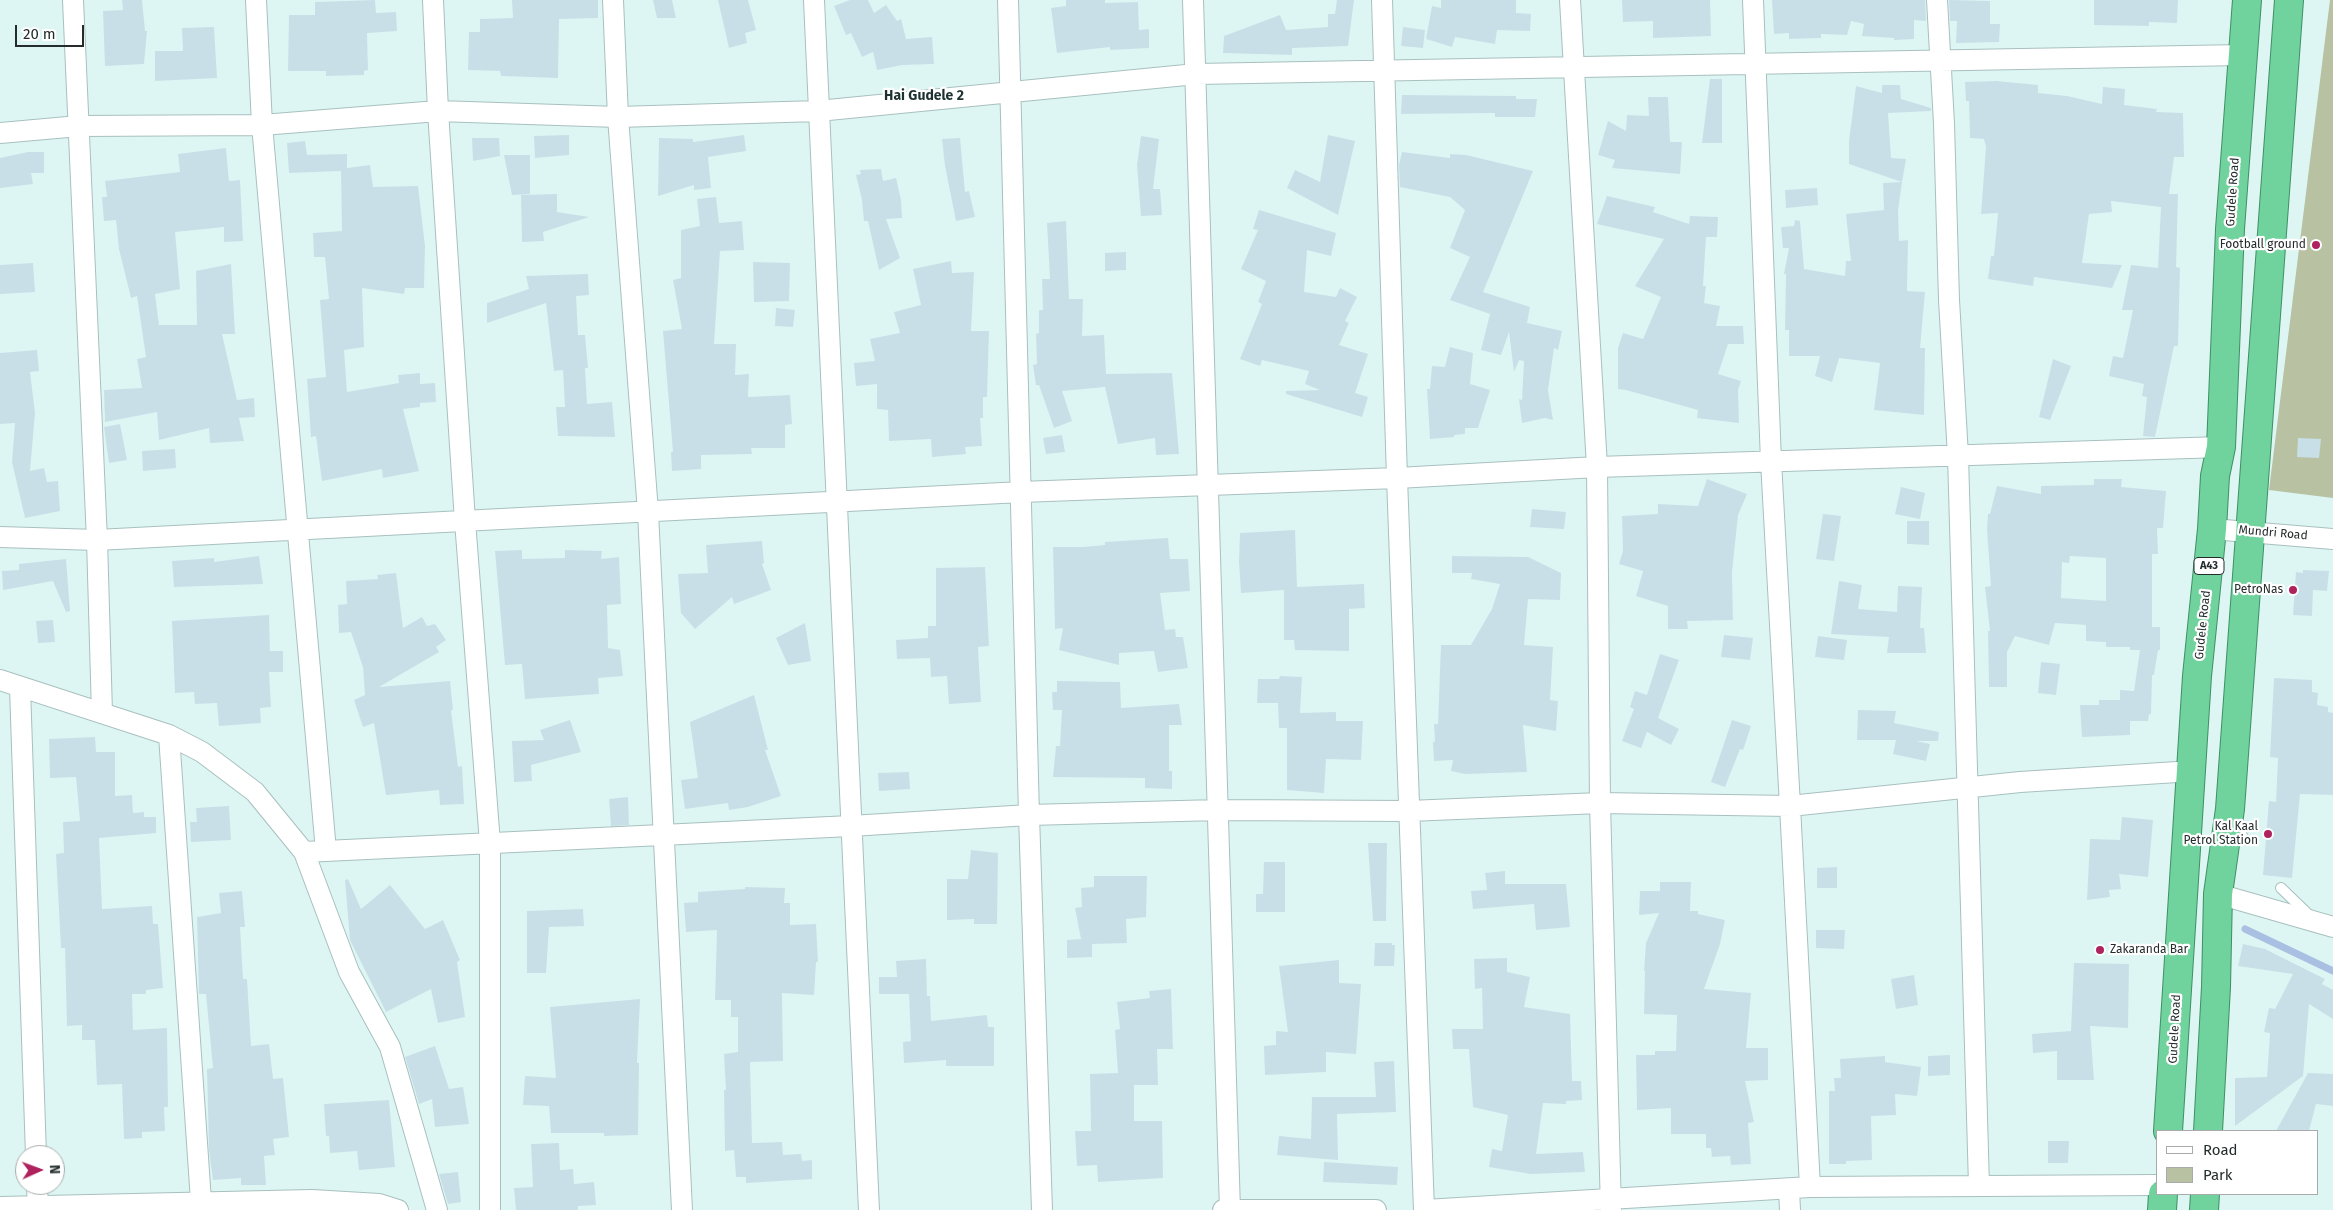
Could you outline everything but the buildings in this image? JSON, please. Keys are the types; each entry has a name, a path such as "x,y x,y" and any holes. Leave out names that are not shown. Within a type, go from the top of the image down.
{"highway":[{"name":"Gudele Road","path":"2168,1130 2198,676 2215,476 2221,447 2230,229 2247,0"},
{"path":"2208,1130 2216,987 2218,894 2230,809 2288,0"},
{"path":"2162,1210 2163,1195"},
{"path":"2204,1210 2205,1195"}],"street":[{"path":"74,0 97,540 102,713"},
{"path":"256,0 262,125 326,851"},
{"path":"434,0 438,111 465,521 490,843 490,1210"},
{"path":"613,0 618,117 648,512 682,1210"},
{"path":"814,0 869,1210"},
{"path":"1008,0 1029,815 1042,1210"},
{"path":"1193,0 1230,1210"},
{"path":"1382,0 1396,478 1424,1210 1612,1204 1810,1187 2156,1185"},
{"path":"1570,0 1576,68 1597,467 1600,804 1612,1204"},
{"path":"1753,0 1771,461 1810,1187"},
{"path":"1937,0 1949,300 1958,456 1979,1186"},
{"path":"0,134 79,126 262,125 438,111 618,117 818,111 1196,74 2242,55"},
{"path":"0,537 97,540 1021,492 1396,478 1597,467 2221,447"},
{"name":"Mundri Road","path":"2212,529 2251,530 2333,539"},
{"path":"0,680 169,735 202,752 255,792 304,852 349,972 390,1047 437,1210"},
{"path":"20,688 36,1145"},
{"path":"169,735 201,1201"},
{"path":"304,852 851,826 1029,815 1218,810 1409,811 1600,804 1790,806 2020,782 2192,771"},
{"path":"2218,894 2325,925"},
{"path":"1789,1189 1790,1210"},
{"path":"37,1195 38,1208"},
{"path":"0,1207 38,1208 201,1201 312,1200 379,1204 398,1210"},
{"path":"1223,1210 1376,1210"}],"lane":[{"path":"2230,809 2244,840"},
{"path":"2282,888 2325,925"}],"green space":[{"name":"Football ground","path":"2330,0 2333,0 2333,498 2269,490"}],"waterway":[{"path":"2245,929 2333,971"}],"place":[{"name":"Football ground","path":"2316,245"},
{"name":"PetroNas","path":"2293,590"},
{"name":"Kal Kaal Petrol Station","path":"2268,834"},
{"name":"Zakaranda Bar","path":"2100,950"}],"district":[{"name":"Hai Gudele 2","path":"924,96"}]}
